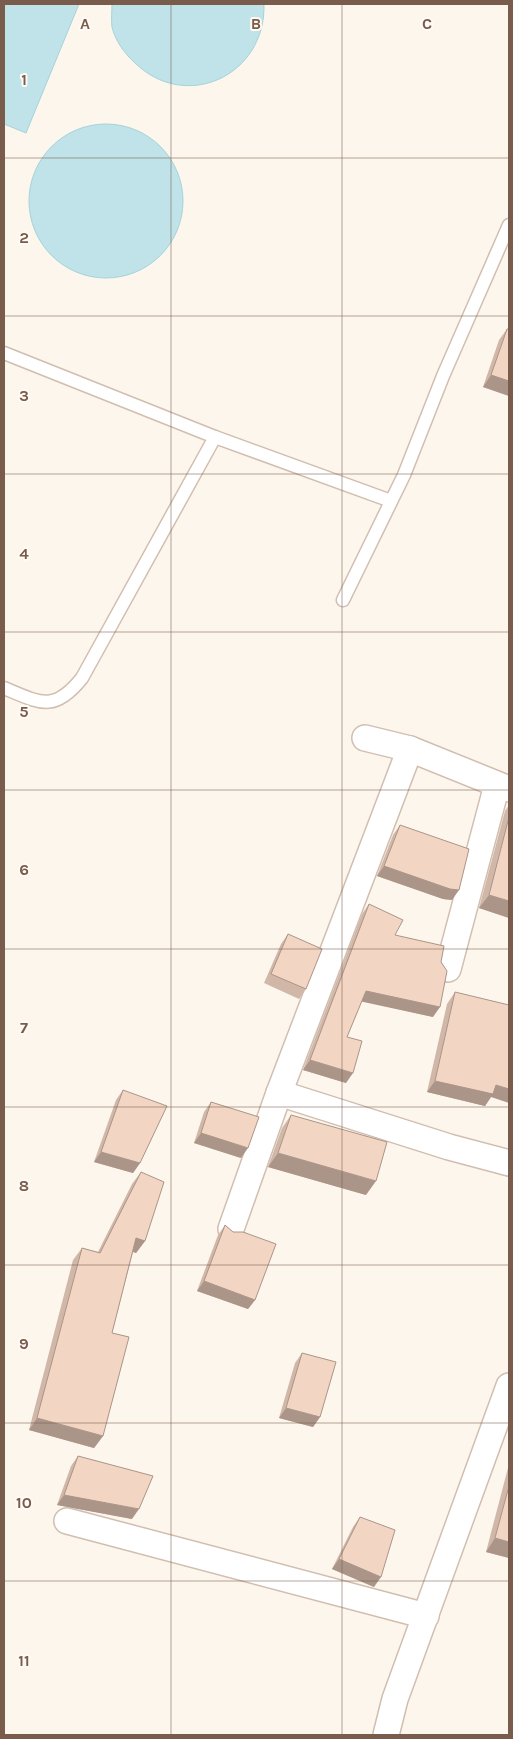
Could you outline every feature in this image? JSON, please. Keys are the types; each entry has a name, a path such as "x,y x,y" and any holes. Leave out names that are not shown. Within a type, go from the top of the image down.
{"street":[{"path":"365,738 410,749 503,787 448,969"},
{"path":"231,1229 279,1093 410,749"},
{"path":"279,1093 449,1148 509,1164"},
{"path":"386,1735 395,1699 509,1386"},
{"path":"67,1521 426,1616"}],"lane":[{"path":"343,600 392,501 509,225"},
{"path":"4,353 214,437 392,501"},
{"path":"4,688 33,700 51,703 69,694 82,678 214,437"}],"water":[{"path":"4,4 79,4 26,133 4,124"},
{"path":"112,4 264,4 261,29 252,51 237,67 219,79 198,85 176,85 154,77 127,55 113,32"},
{"path":"106,124 135,130 149,137 160,147 170,158 177,172 183,201 177,230 170,244 160,255 149,265 135,272 106,278 77,272 63,265 52,255 42,244 35,230 29,201 35,172 42,158 52,147 63,137 77,130"}],"building":[{"path":"507,329 509,329 509,381 491,375"},
{"path":"509,817 509,901 489,895"},
{"path":"400,825 469,849 459,890 450,889 384,866"},
{"path":"369,904 403,920 395,935 444,946 441,962 447,971 440,1007 366,991 347,1037 362,1041 353,1073 310,1060"},
{"path":"288,934 322,949 306,989 271,974"},
{"path":"455,992 509,1005 509,1089 496,1085 493,1094 435,1081"},
{"path":"123,1090 167,1106 140,1163 101,1152"},
{"path":"211,1102 259,1117 248,1148 201,1133"},
{"path":"291,1115 387,1142 376,1181 278,1153"},
{"path":"141,1172 164,1182 145,1241 136,1238 112,1333 129,1337 103,1436 37,1418 82,1248 100,1253"},
{"path":"225,1225 233,1232 243,1232 276,1244 255,1300 204,1281"},
{"path":"302,1353 336,1362 320,1417 286,1408"},
{"path":"78,1456 153,1476 139,1509 64,1495"},
{"path":"509,1486 509,1542 495,1538"},
{"path":"360,1517 395,1530 381,1577 339,1559"}]}
